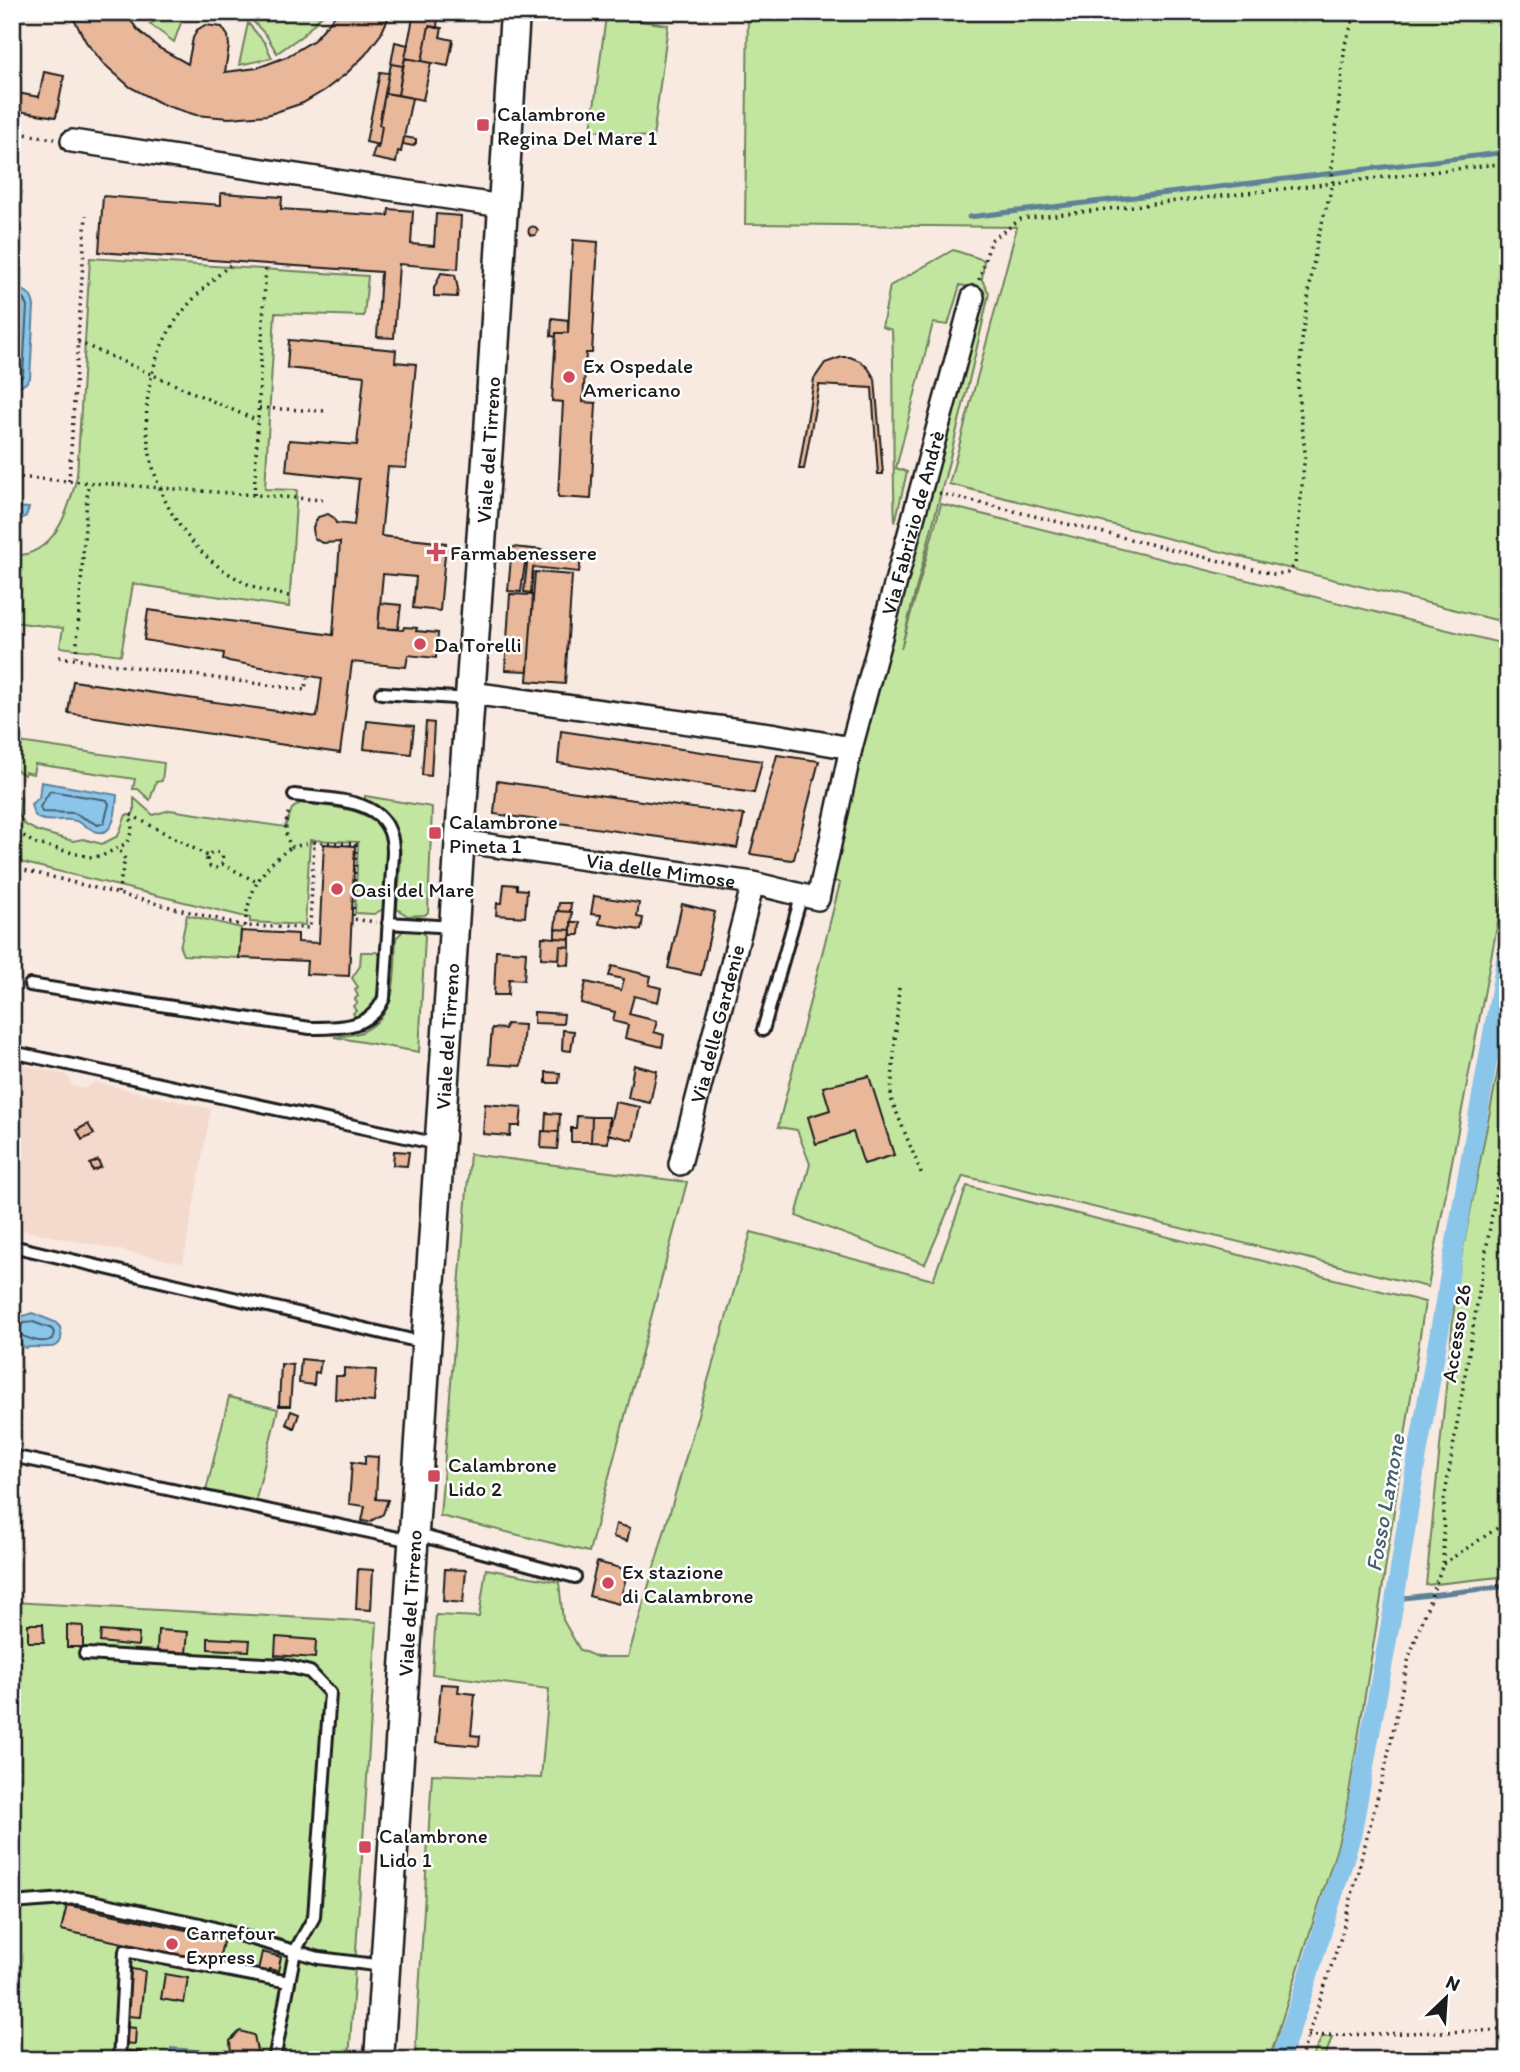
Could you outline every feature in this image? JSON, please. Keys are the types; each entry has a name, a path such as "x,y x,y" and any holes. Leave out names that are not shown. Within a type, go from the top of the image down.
{"main road":[{"name":"Viale del Tirreno","path":"379,2060 515,12"}],"street":[{"path":"72,141 502,206"},
{"name":"Via Fabrizio de Andrè","path":"810,897 973,297"},
{"path":"470,696 762,733 851,748"},
{"name":"Via delle Mimose","path":"460,841 753,883 810,897"},
{"name":"Via delle Gardenie","path":"680,1164 753,883"}],"lane":[{"path":"382,693 470,696"},
{"path":"30,985 310,1028 346,1028 367,1019 380,1007 384,998 393,843 391,829 380,815 365,807 294,795"},
{"path":"762,1030 810,897"},
{"path":"388,923 454,927"},
{"path":"12,1052 441,1145"},
{"path":"12,1246 428,1344"},
{"path":"12,1456 415,1538 575,1577"},
{"path":"85,1654 283,1665 310,1672 330,1693 314,1917 295,1951 274,2060"},
{"path":"12,1903 77,1898 200,1924 319,1958 386,1966"},
{"path":"119,2060 125,1951 289,1982"}],"path":[{"path":"212,20 215,12"},
{"path":"922,489 1274,574 1287,573 1295,565 1305,452 1298,389 1303,330 1315,254 1333,180 1332,167 1345,44 1356,12"},
{"path":"12,132 72,141"},
{"path":"973,297 991,240 1021,219 1333,180 1508,163"},
{"path":"69,481 86,215"},
{"path":"254,495 266,264"},
{"path":"230,265 213,279 178,318 166,337 153,375 145,414 149,458 175,519 196,546 250,585 293,597"},
{"path":"78,342 258,421"},
{"path":"259,408 325,411"},
{"path":"14,477 323,500"},
{"path":"76,657 88,483"},
{"path":"59,657 76,657 305,690 307,678"},
{"path":"292,847 285,827 294,795"},
{"path":"12,828 34,843 89,857 102,856 127,843 131,836 131,815 208,856"},
{"path":"12,867 245,926 310,928 314,842"},
{"path":"245,926 247,906 265,868 292,847 314,842 356,844 353,919 388,923"},
{"path":"118,848 125,859 118,893"},
{"path":"219,853 223,858 222,864 218,868 210,867 208,856 219,853"},
{"path":"222,864 257,881"},
{"path":"899,988 892,1101 922,1175"},
{"path":"886,1041 895,1043"},
{"name":"Accesso 26","path":"1300,2060 1341,1937 1386,1763 1409,1657 1443,1564 1444,1501 1499,1172 1508,1081"},
{"path":"1443,1564 1508,1521"},
{"path":"1308,2036 1508,2029"}],"shaded area":[{"path":"20,1064 67,1075 73,1086 84,1089 95,1082 211,1109 183,1263 12,1228 12,1129"}],"green space":[{"path":"170,12 180,12 178,18 182,20 174,42 150,24"},
{"path":"250,12 325,12 303,35 277,53 266,35 249,17"},
{"path":"748,12 1508,12 1508,623 949,484 1017,227 745,224"},
{"path":"606,16 668,25 653,138 591,130"},
{"path":"248,23 265,43 272,58 239,65"},
{"path":"953,250 984,260 982,280 989,293 901,649 941,504 1508,645 1508,869 1428,1287 963,1176 925,1264 796,1216 810,1164 797,1130 778,1127 840,883 832,880 828,872 973,288 960,285 948,325 933,323 896,468 907,472 895,523 892,330 882,327 890,286"},
{"path":"90,258 368,276 364,316 275,313 265,489 297,490 289,607 133,584 121,655 60,647 63,628 12,622 12,556 27,554 39,548 58,529 70,503 77,476"},
{"path":"12,741 164,763 162,781 156,782 150,800 138,789 133,789 135,779 35,764 33,774 25,772 24,775 12,767"},
{"path":"365,796 432,807 428,912 425,915 408,916 397,909 401,861 397,832 391,820 381,810 365,801"},
{"path":"14,797 21,798 19,814 24,824 37,831 73,841 83,839 102,844 118,836 126,815 134,812 134,798 153,815 170,810 285,827 292,809 300,803 353,811 375,822 383,832 387,845 383,909 374,914 355,913 358,842 310,840 305,925 250,922 250,918 12,860"},
{"path":"187,915 241,928 239,958 183,955 180,948"},
{"path":"404,930 422,931 425,936 419,1052 334,1037 362,1032 383,1015 392,991 396,938"},
{"path":"361,952 376,952 382,956 381,975 375,1000 364,1013 355,1017 353,1006 357,1003 355,990 358,987 352,978 360,966"},
{"path":"1508,1019 1508,1576 1426,1585 1457,1279"},
{"path":"470,1154 687,1182 589,1552 440,1516"},
{"path":"967,1186 1425,1302 1345,1817 1269,2060 415,2060 432,1774 541,1778 549,1689 432,1674 436,1615 479,1617 486,1569 559,1582 563,1620 580,1650 597,1657 628,1657 751,1232 933,1280"},
{"path":"229,1397 278,1409 255,1503 206,1491"},
{"path":"12,1602 377,1622 349,2060 12,2060"},
{"path":"1322,2037 1332,2037 1324,2060 1311,2060"}],"water":[{"path":"14,289 28,293 34,306 30,378 25,384 12,389"},
{"path":"12,507 29,508 26,516 12,525"},
{"path":"41,782 117,795 112,824 106,831 98,832 76,821 38,818 31,804 39,798"},
{"path":"32,1313 55,1322 60,1327 60,1343 50,1347 25,1348 14,1339 12,1324 17,1318"},
{"path":"171,2048 205,2051 204,2060 170,2060"}],"building":[{"path":"70,12 124,12 138,30 159,48 188,64 197,30 205,25 222,27 228,36 229,46 225,72 257,68 286,57 314,40 338,12 391,12 381,34 365,55 325,90 303,103 267,115 229,118 196,115 164,105 130,87 103,63 86,42"},
{"path":"430,12 438,12 437,28 429,26 422,61 405,58 414,13 429,16"},
{"path":"429,26 442,28 440,37 453,40 448,66 422,61"},
{"path":"395,42 408,45 403,66 391,64"},
{"path":"405,58 431,63 423,100 398,95"},
{"path":"391,64 403,66 398,95 385,93"},
{"path":"44,72 64,76 56,117 12,110 12,92 39,97"},
{"path":"380,72 389,73 379,125 382,126 379,145 366,142"},
{"path":"385,93 412,98 401,152 398,151 396,163 372,158 375,147 378,148 379,145 382,126 379,125"},
{"path":"404,137 416,139 416,143 413,146 403,144"},
{"path":"221,193 282,197 281,209 388,216 389,209 413,211 411,244 434,246 436,214 461,216 458,269 399,264 394,338 377,337 381,272 99,252 103,196 221,205"},
{"path":"533,227 537,231 533,235 529,231"},
{"name":"Ex Ospedale Americano","path":"573,240 598,242 592,353 586,353 583,402 596,403 591,499 558,497 563,402 552,401 556,333 568,333"},
{"path":"441,273 455,275 457,297 434,296 434,288"},
{"path":"552,318 568,320 568,333 551,336"},
{"path":"289,340 396,350 395,362 416,364 406,468 388,467 381,536 446,543 440,611 413,608 416,577 383,574 378,628 417,628 416,631 438,633 436,658 408,655 406,667 352,662 340,753 68,713 73,681 317,717 322,678 223,660 224,653 144,640 148,610 333,635 340,542 322,543 314,538 313,527 318,517 328,514 336,523 354,525 359,479 286,471 289,440 357,445 364,376 287,368"},
{"path":"842,357 860,361 875,379 883,474 878,474 872,388 819,385 804,469 799,469 814,379 825,363"},
{"path":"512,547 565,552 564,561 581,560 579,572 533,567 531,593 524,592 525,563 521,592 508,591"},
{"path":"535,572 572,575 565,684 527,681"},
{"path":"510,594 533,595 528,671 505,670"},
{"path":"380,603 401,605 398,629 378,628"},
{"path":"367,721 414,726 411,754 364,749"},
{"path":"426,722 434,723 431,776 422,775"},
{"path":"561,731 762,761 754,793 558,763"},
{"path":"777,755 819,761 794,859 791,860 750,854"},
{"path":"497,781 744,815 737,848 494,814"},
{"name":"Oasi del Mare","path":"324,844 355,846 349,976 306,974 307,961 239,958 241,931 298,934 298,942 319,943"},
{"path":"504,884 517,885 517,889 527,890 525,917 496,915 497,903 502,903"},
{"path":"594,896 639,903 637,917 643,918 641,930 599,924 601,915 591,914"},
{"path":"559,903 571,903 570,912 558,911"},
{"path":"682,904 715,912 701,975 668,968"},
{"path":"557,911 572,912 571,930 555,929"},
{"path":"571,922 580,922 579,935 571,935"},
{"path":"555,929 571,930 570,939 555,938"},
{"path":"542,937 570,939 570,947 560,946 559,959 541,958"},
{"path":"560,946 570,947 569,965 559,964"},
{"path":"496,950 526,952 524,980 509,979 508,995 494,995"},
{"path":"612,966 651,976 649,985 661,988 658,1002 634,996 629,1014 657,1021 654,1032 664,1035 662,1047 625,1038 628,1025 613,1021 615,1012 581,1003 586,982 621,990 624,979 609,976"},
{"path":"534,1012 564,1014 563,1024 534,1023"},
{"path":"506,1024 524,1025 521,1066 489,1064 492,1028 505,1029"},
{"path":"563,1030 574,1031 571,1051 562,1050"},
{"path":"634,1065 657,1071 650,1103 628,1098"},
{"path":"546,1072 560,1073 559,1083 546,1083"},
{"path":"869,1076 894,1155 864,1164 853,1132 816,1144 808,1117 830,1110 823,1087"},
{"path":"615,1102 640,1107 633,1140 608,1134"},
{"path":"485,1104 522,1107 520,1126 511,1126 510,1136 483,1134"},
{"path":"546,1113 560,1114 559,1132 545,1131"},
{"path":"577,1116 592,1117 591,1142 571,1142 571,1128 576,1128"},
{"path":"592,1117 609,1117 608,1143 591,1142"},
{"path":"88,1124 94,1134 82,1140 77,1130"},
{"path":"542,1131 559,1132 557,1149 541,1148"},
{"path":"394,1151 409,1152 407,1166 393,1165"},
{"path":"98,1160 101,1167 93,1171 90,1164"},
{"path":"301,1359 321,1361 319,1373 315,1372 314,1385 299,1383"},
{"path":"281,1364 293,1365 290,1406 279,1406"},
{"path":"344,1368 376,1370 374,1402 335,1399 336,1376 344,1376"},
{"path":"291,1411 299,1414 294,1428 286,1424"},
{"path":"365,1456 378,1457 376,1499 388,1500 383,1514 369,1522 362,1521 365,1506 349,1504 352,1462 365,1464"},
{"path":"616,1524 630,1528 627,1541 613,1537"},
{"name":"Ex stazione di Calambrone","path":"597,1562 628,1570 619,1604 589,1596"},
{"path":"358,1569 373,1570 371,1610 356,1609"},
{"path":"445,1569 466,1570 463,1603 443,1601"},
{"path":"28,1624 43,1624 44,1642 28,1642"},
{"path":"67,1625 83,1626 83,1647 67,1647"},
{"path":"158,1630 188,1632 186,1653 157,1651"},
{"path":"101,1631 139,1634 138,1646 100,1642"},
{"path":"276,1637 316,1640 315,1658 275,1655"},
{"path":"208,1638 250,1640 249,1651 208,1649"},
{"path":"441,1684 459,1685 458,1692 475,1694 471,1735 480,1736 479,1746 436,1742"},
{"path":"67,1905 224,1938 218,1963 61,1930"},
{"path":"262,1952 281,1957 278,1971 269,1969 268,1973 258,1970"},
{"path":"131,1969 145,1971 140,2017 126,2016"},
{"path":"165,1974 188,1978 184,2003 161,1999"},
{"path":"125,2027 136,2028 135,2044 123,2043"},
{"path":"240,2031 254,2035 257,2051 247,2060 231,2055 230,2041"},
{"path":"126,2051 141,2052 140,2060 126,2060"}],"waterway":[{"path":"969,217 1508,152"},
{"name":"Fosso Lamone","path":"1280,2060 1352,1834 1508,947"},
{"path":"1395,1599 1508,1586"}],"place":[{"name":"Calambrone Regina Del Mare 1","path":"483,125"},
{"name":"Ex Ospedale Americano","path":"569,377"},
{"name":"Farmabenessere","path":"436,552"},
{"name":"Da Torelli","path":"420,644"},
{"name":"Calambrone Pineta 1","path":"435,833"},
{"name":"Oasi del Mare","path":"337,889"},
{"name":"Calambrone Lido 2","path":"434,1476"},
{"name":"Ex stazione di Calambrone","path":"608,1583"},
{"name":"Calambrone Lido 1","path":"365,1847"},
{"name":"Carrefour Express","path":"172,1944"}]}
